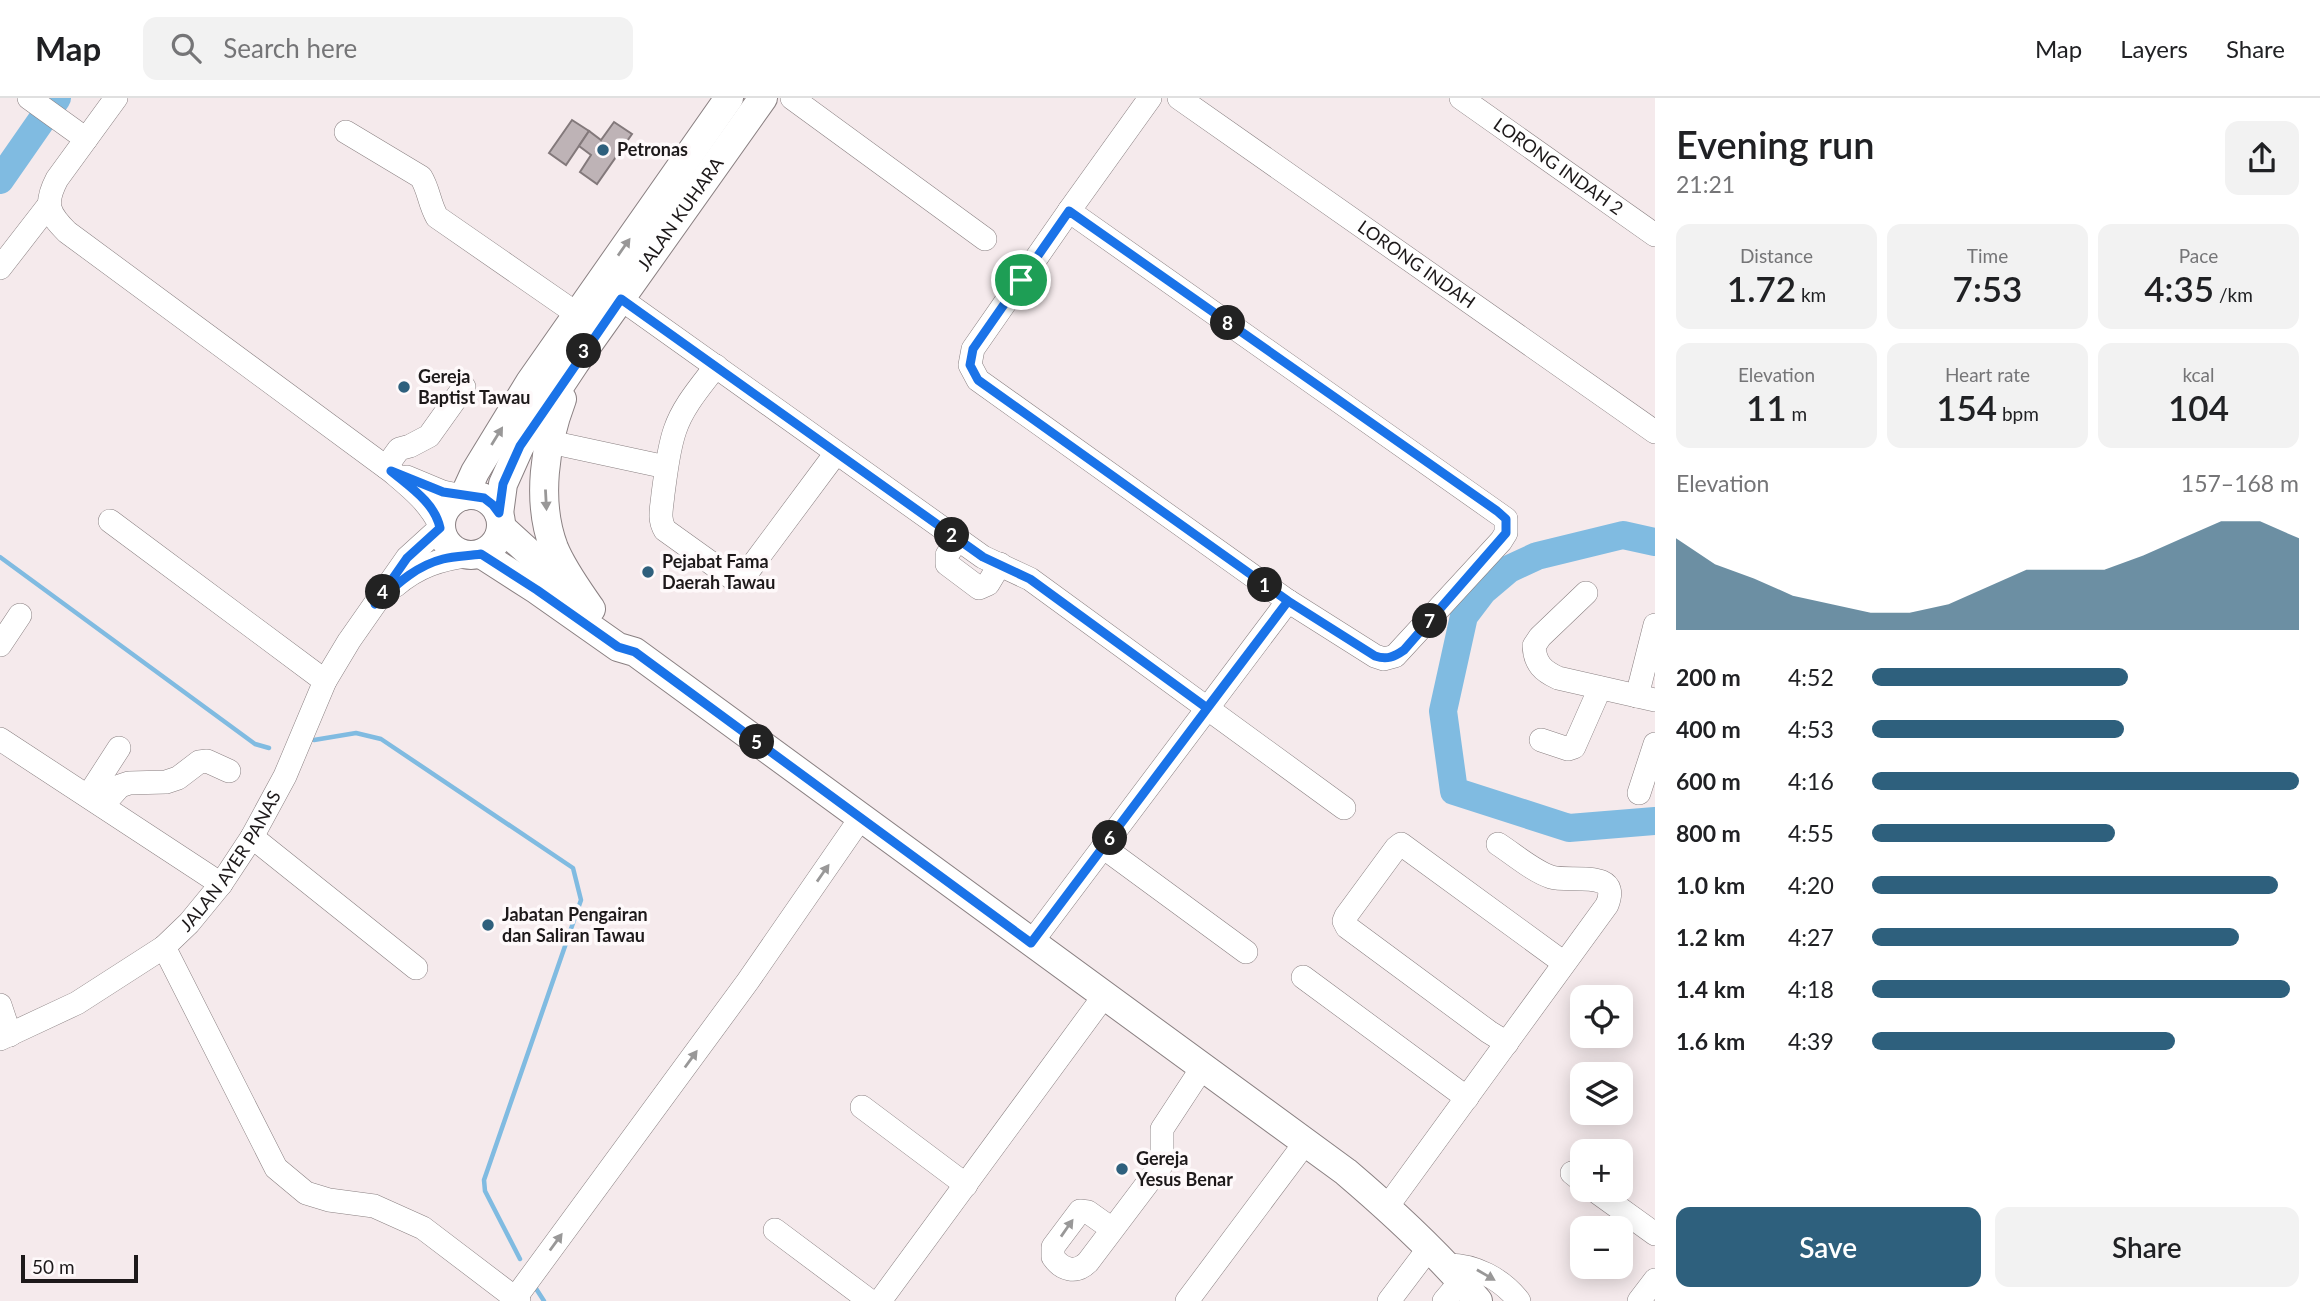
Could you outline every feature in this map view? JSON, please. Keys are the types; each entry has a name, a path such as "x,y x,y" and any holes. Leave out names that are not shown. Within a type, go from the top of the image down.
{"main road":[{"name":"JALAN KUHARA","path":"463,496 509,416 577,314 729,98"},
{"name":"JALAN KUHARA","path":"500,520 500,496 507,471 520,446 575,363 763,98"},
{"path":"575,363 558,409 546,460 545,504 554,547 591,609"},
{"path":"635,652 625,636 591,609 500,520 493,505 484,498 463,496 446,507 440,527 444,539 451,547 460,553 476,555 537,590 618,647 635,652 1346,1172 1387,1207 1452,1279"},
{"path":"476,555 491,548 498,538 500,520"}],"street":[{"path":"29,98 86,139"},
{"path":"0,268 48,206 50,192 57,179 116,98"},
{"path":"792,98 985,239"},
{"path":"1069,211 1506,519 1506,533 1501,541 1395,656 1384,659 1375,656 1288,601 978,380 970,365 973,349 1069,211 1150,98"},
{"name":"LORONG INDAH","path":"1179,98 1655,432"},
{"name":"LORONG INDAH 2","path":"1461,98 1655,235"},
{"path":"346,132 421,177 428,188 429,203 437,217 577,314"},
{"path":"48,206 54,219 67,232 420,495 432,508 440,527"},
{"path":"621,299 983,557 1030,579 1345,808"},
{"path":"716,366 685,409 675,430 666,467 660,523 665,530 732,578 739,578 746,574 836,453"},
{"path":"388,469 399,449 429,436 464,387"},
{"path":"550,442 666,467"},
{"path":"388,469 443,492 463,496"},
{"path":"110,522 325,681"},
{"name":"JALAN AYER PANAS","path":"5,1037 77,1003 164,947 189,923 221,884 252,837 285,776 325,681 407,558 440,527"},
{"name":"JALAN AYER PANAS","path":"375,604 408,574 443,559 476,555"},
{"path":"1586,593 1534,646 1535,658 1543,671 1558,678 1646,698 1655,625"},
{"path":"1031,943 1288,601"},
{"path":"0,645 20,615"},
{"path":"1542,740 1567,749 1574,747 1600,688"},
{"path":"0,739 221,884"},
{"path":"1639,793 1655,744"},
{"path":"96,800 119,748"},
{"path":"96,800 129,783 166,782 178,778 200,762 207,761 229,771"},
{"path":"164,947 276,1168 306,1193 329,1200 374,1206 423,1228 518,1299 748,981 860,819"},
{"path":"252,837 416,968"},
{"path":"1507,1042 1347,927 1344,922 1346,916 1401,844 1564,963"},
{"path":"1387,1207 1607,905 1611,895 1610,887 1596,879 1551,877 1498,844"},
{"path":"1103,847 1246,952"},
{"path":"1303,977 1466,1098"},
{"path":"880,1301 1104,996"},
{"path":"0,1005 5,1037"},
{"path":"1112,1229 1162,1164 1162,1129 1202,1068"},
{"path":"862,1107 965,1185"},
{"path":"1187,1301 1305,1143"},
{"path":"1611,1202 1655,1234"},
{"path":"775,1230 870,1301"},
{"path":"1389,1301 1452,1279 1468,1265 1512,1292 1520,1301"},
{"path":"1639,1301 1655,1280"}],"building":[{"path":"572,120 589,131 566,165 549,153"},
{"name":"Petronas","path":"614,122 632,134 597,184 580,172 591,155 579,146 589,131 601,140"}],"waterway":[{"path":"0,180 57,98"},
{"path":"1655,542 1623,535 1537,556 1509,569 1483,591 1464,616 1443,711 1454,791 1569,828 1655,821"},
{"path":"0,557 255,744 269,748"},
{"path":"314,740 356,733 381,739 573,868 581,900 484,1180 485,1191 520,1259"},
{"path":"535,1287 544,1301"}],"place":[{"name":"Petronas","path":"603,150"},
{"name":"Gereja Baptist Tawau","path":"404,387"},
{"name":"Pejabat Fama Daerah Tawau","path":"648,572"},
{"name":"Jabatan Pengairan dan Saliran Tawau","path":"488,925"},
{"name":"Gereja Yesus Benar","path":"1122,1169"}],"route":[{"path":"1021,280 973,349 970,365 978,380 1288,601 1207,708 1030,579 983,557 621,299 520,446 507,471 500,496 499,513 484,498 443,492 391,471 432,508 440,528 407,558 375,604 408,574 427,565 443,559 481,554 618,647 635,652 1031,943 1288,601 1375,656 1384,659 1395,656 1404,650 1501,541 1506,533 1506,519 1069,211 1021,280"}]}
